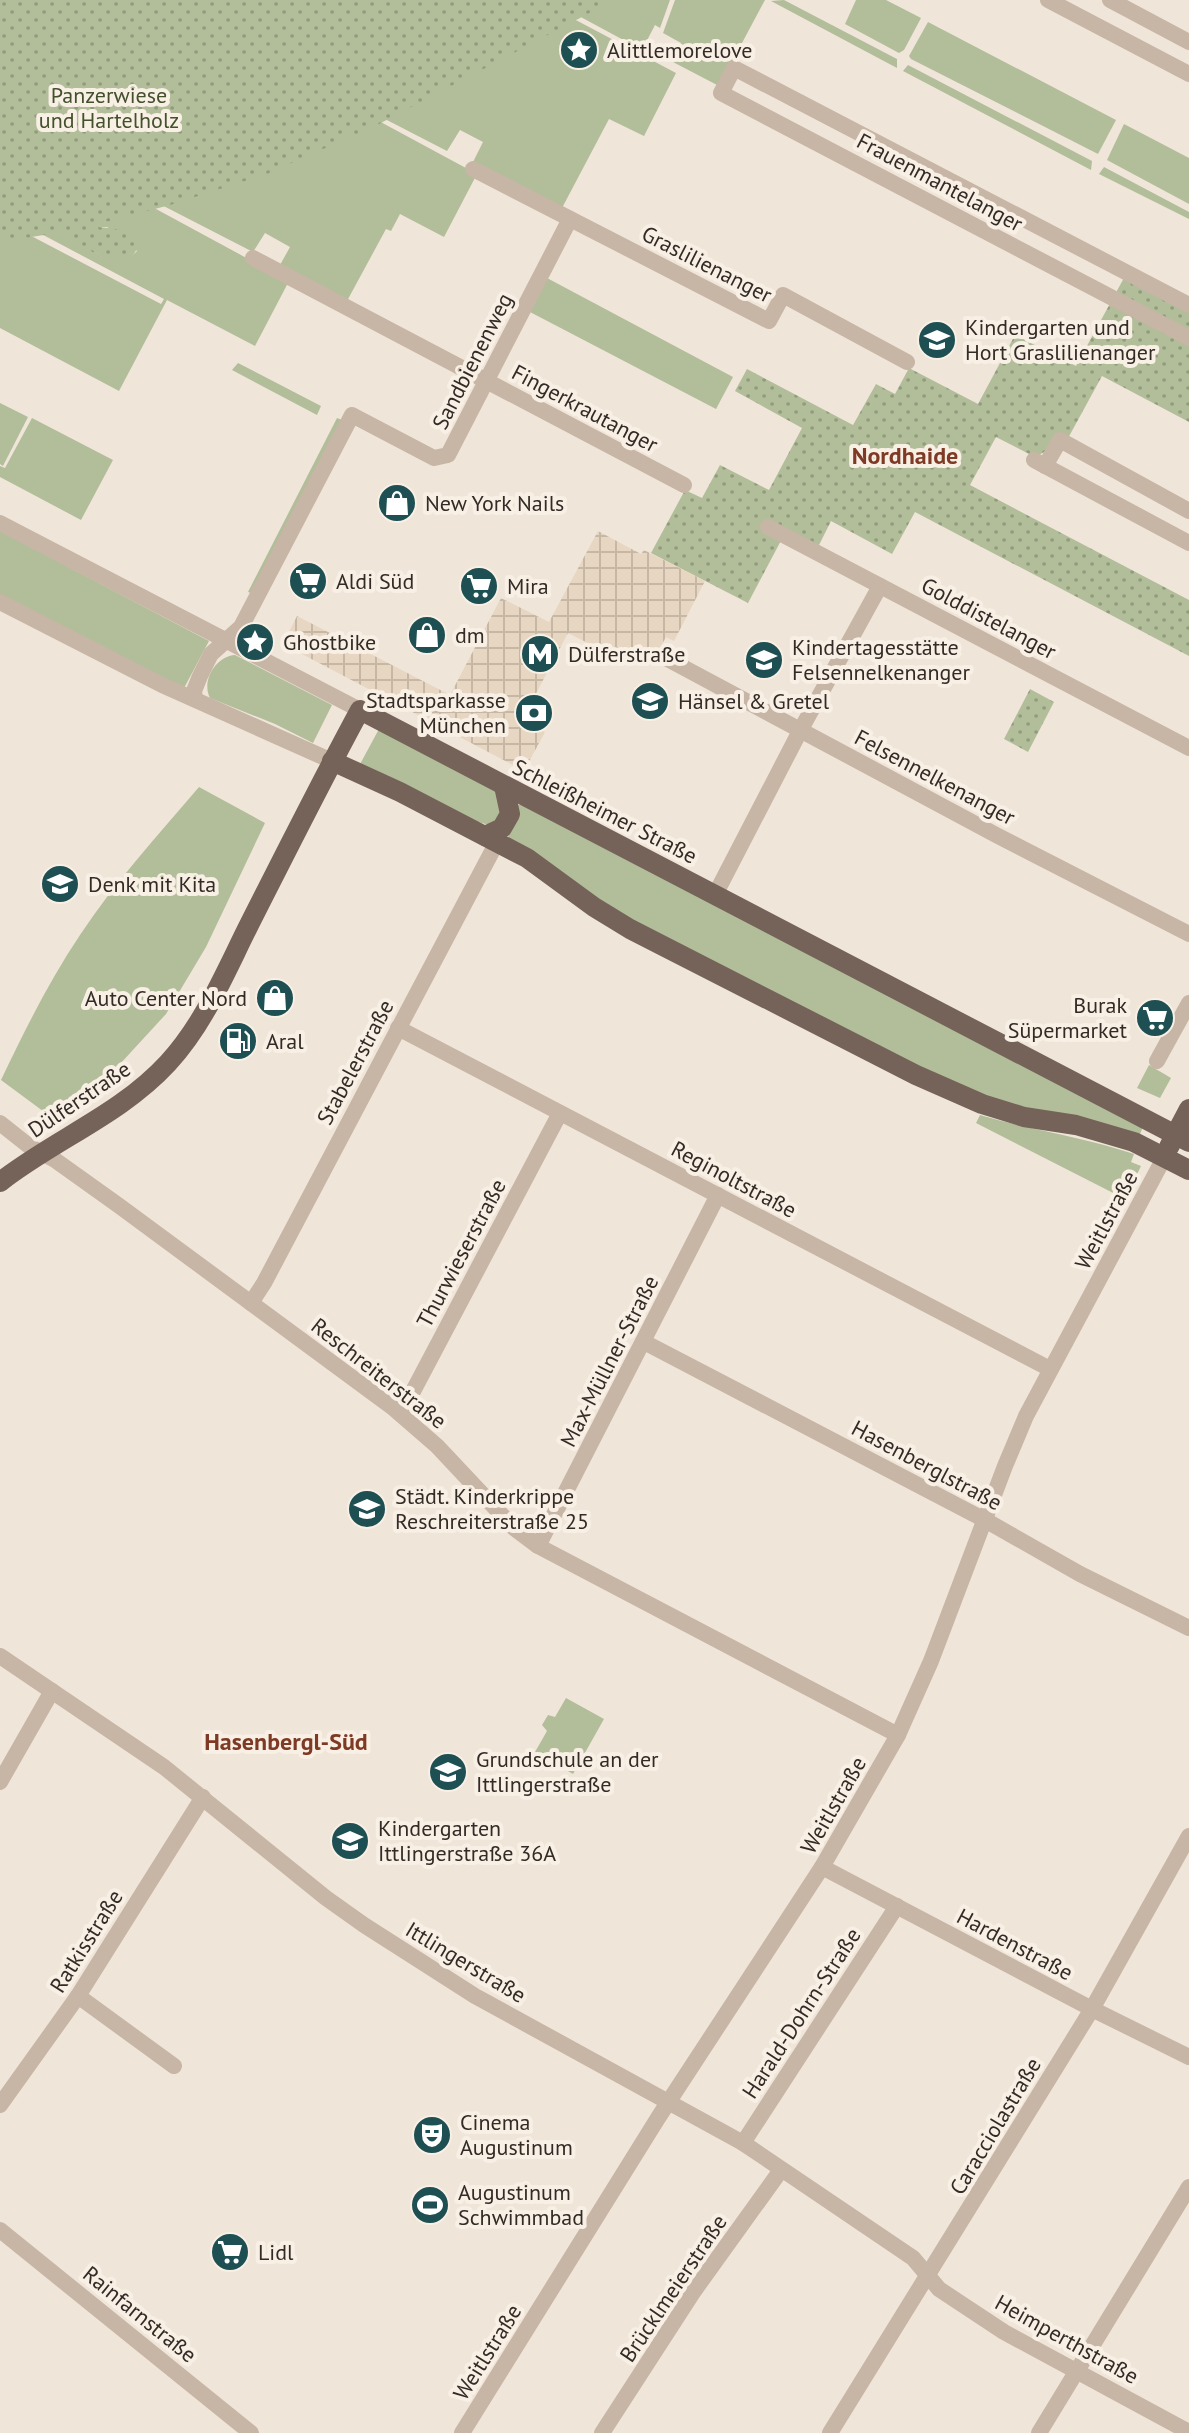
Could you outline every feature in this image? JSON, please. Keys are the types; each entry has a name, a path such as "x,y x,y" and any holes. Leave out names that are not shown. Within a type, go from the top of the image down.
{"main road":[{"name":"Dülferstraße","path":"0,1182 139,1091 180,1050 213,995 360,710"},
{"name":"Schleißheimer Straße","path":"360,710 1182,1138"},
{"path":"332,761 527,858 630,929 916,1075 982,1104 1024,1117 1105,1132 1134,1142 1189,1170"},
{"path":"491,839 510,814 504,786"},
{"path":"1164,1158 1182,1138 1189,1109"}],"street":[{"path":"1048,0 1189,74"},
{"path":"1110,0 1189,42"},
{"path":"1154,57 1168,31"},
{"name":"Frauenmantelanger","path":"734,68 1189,307 1183,334 833,152 721,93 734,68"},
{"name":"Frauenmantelanger","path":"833,152 846,126"},
{"name":"Graslilienanger","path":"473,169 769,321 783,295 907,362"},
{"name":"Sandbienenweg","path":"229,640 241,627 352,415 434,458 448,455 570,219"},
{"name":"Frauenmantelanger","path":"1026,252 1039,227"},
{"name":"Fingerkrautanger","path":"253,258 684,485"},
{"path":"1189,511 1060,440 1039,463 1189,543"},
{"name":"Schleißheimer Straße","path":"0,523 360,710"},
{"name":"Golddistelanger","path":"768,527 1189,748"},
{"path":"715,895 880,586"},
{"path":"0,602 195,699 332,761"},
{"path":"195,699 194,691 211,654 229,640"},
{"name":"Felsennelkenanger","path":"662,656 1189,934"},
{"name":"Stabelerstraße","path":"251,1303 398,1028 491,839"},
{"path":"1157,1061 1189,1003"},
{"name":"Reginoltstraße","path":"398,1028 1050,1369"},
{"name":"Thurwieserstraße","path":"401,1414 560,1113"},
{"name":"Reschreiterstraße","path":"0,1123 118,1205 401,1414 437,1446 514,1528 538,1546 898,1735"},
{"name":"Weitlstraße","path":"462,2433 668,2103 822,1867 898,1735 931,1661 1015,1441 1050,1369 1164,1158"},
{"name":"Max-Müllner-Straße","path":"538,1546 718,1195"},
{"name":"Hasenberglstraße","path":"644,1342 985,1520 1080,1574 1189,1628"},
{"name":"Ittlingerstraße","path":"0,1656 132,1744 203,1797 326,1898 370,1929 475,1996 743,2143 913,2258 928,2277"},
{"path":"0,1782 52,1691"},
{"name":"Ratkisstraße","path":"0,2105 78,1996 203,1797"},
{"name":"Caracciolastraße","path":"830,2433 1092,2009 1189,1836"},
{"name":"Hardenstraße","path":"822,1867 1189,2057"},
{"name":"Harald-Dohrn-Straße","path":"743,2143 897,1906"},
{"path":"78,1996 174,2066"},
{"name":"Brücklmeierstraße","path":"602,2433 694,2291 781,2170"},
{"path":"1039,2433 1189,2187"},
{"name":"Rainfarnstraße","path":"0,2230 251,2433"},
{"name":"Heimperthstraße","path":"928,2277 939,2289 1004,2332 1189,2432"}],"green space":[{"name":"Panzerwiese und Hartelholz","path":"0,0 614,0 379,124 267,174 170,205 90,226 116,229 136,238 138,247 134,254 118,257 101,255 85,248 73,238 75,230 0,242"},
{"path":"601,0 670,0 660,28 655,25 642,50 577,15"},
{"path":"675,0 765,0 719,86 671,61 681,43 663,33"},
{"path":"784,0 897,59 897,68 771,1"},
{"path":"856,0 886,0 921,18 904,50 899,53 845,24"},
{"path":"572,18 676,73 644,136 609,119 562,208 473,162 483,142 460,130 447,151 383,118"},
{"path":"928,22 1116,120 1098,154 911,59 909,56"},
{"path":"908,65 1092,161 1091,170 903,71"},
{"path":"377,120 477,174 444,237 400,214 391,231 386,229 347,301 280,265 290,247 265,233 253,252 150,199"},
{"path":"1124,124 1189,158 1189,204 1107,160"},
{"path":"1104,167 1189,212 1189,219 1099,174"},
{"path":"145,203 289,281 255,346 167,300 119,391 0,328 0,230 18,229 161,304 164,299 30,228","holes":["107,227 137,251 118,256 96,253 82,228"]},
{"path":"1125,276 1189,309 1189,422 1102,376 1067,440 1035,457 996,437 970,485 1189,600 1189,656 915,512 892,554 831,521 817,549 785,533 748,603 651,553 685,490 702,498 720,465 769,490 802,428 735,391 747,369 853,425 876,384 895,394 909,368 978,404 1015,335 1076,366"},
{"path":"547,278 733,377 716,409 530,312"},
{"path":"238,363 321,406 317,415 232,370"},
{"path":"0,403 28,417 3,466 0,464"},
{"path":"32,418 113,460 81,520 0,477 0,466 5,468"},
{"path":"337,418 342,420 251,593 248,592"},
{"path":"0,531 209,641 183,690 0,596"},
{"path":"235,655 332,705 313,743 210,698 207,684 212,670 228,656"},
{"path":"1030,689 1054,702 1028,752 1004,739"},
{"path":"379,729 493,789 499,795 503,815 489,825 475,821 359,766"},
{"path":"199,787 265,823 206,947 166,1014 120,1064 51,1117 1,1080 48,988 93,915"},
{"path":"523,804 1143,1127 1140,1134 980,1097 629,922 508,838 517,805"},
{"path":"1149,1065 1171,1078 1160,1098 1137,1088"},
{"path":"980,1115 1134,1154 1131,1162 1141,1166 1125,1199 976,1123"},
{"path":"566,1698 604,1719 573,1774 535,1752 547,1731 542,1725 548,1715 555,1717"}],"shaded area":[{"path":"598,531 641,554 644,550 705,581 674,641 666,637 651,665 633,656 629,664 568,633 522,720 545,732 524,771 283,644 297,616 450,695 501,598 549,622"}],"place":[{"name":"Alittlemorelove","path":"579,50"},
{"name":"Kindergarten und Hort Graslilienanger","path":"937,340"},
{"name":"New York Nails","path":"397,503"},
{"name":"Aldi Süd","path":"308,581"},
{"name":"Mira","path":"479,586"},
{"name":"dm","path":"427,635"},
{"name":"Ghostbike","path":"255,642"},
{"name":"Dülferstraße","path":"540,654"},
{"name":"Kindertagesstätte Felsennelkenanger","path":"764,660"},
{"name":"Hänsel & Gretel","path":"650,701"},
{"name":"Stadtsparkasse München","path":"534,713"},
{"name":"Denk mit Kita","path":"60,884"},
{"name":"Auto Center Nord","path":"275,998"},
{"name":"Burak Süpermarket","path":"1155,1018"},
{"name":"Aral","path":"238,1041"},
{"name":"Städt. Kinderkrippe Reschreiterstraße 25","path":"367,1509"},
{"name":"Grundschule an der Ittlingerstraße","path":"448,1772"},
{"name":"Kindergarten Ittlingerstraße 36A","path":"350,1841"},
{"name":"Cinema Augustinum","path":"432,2135"},
{"name":"Augustinum Schwimmbad","path":"430,2205"},
{"name":"Lidl","path":"230,2252"}],"district":[{"name":"Nordhaide","path":"905,456"},
{"name":"Hasenbergl-Süd","path":"286,1742"}]}
